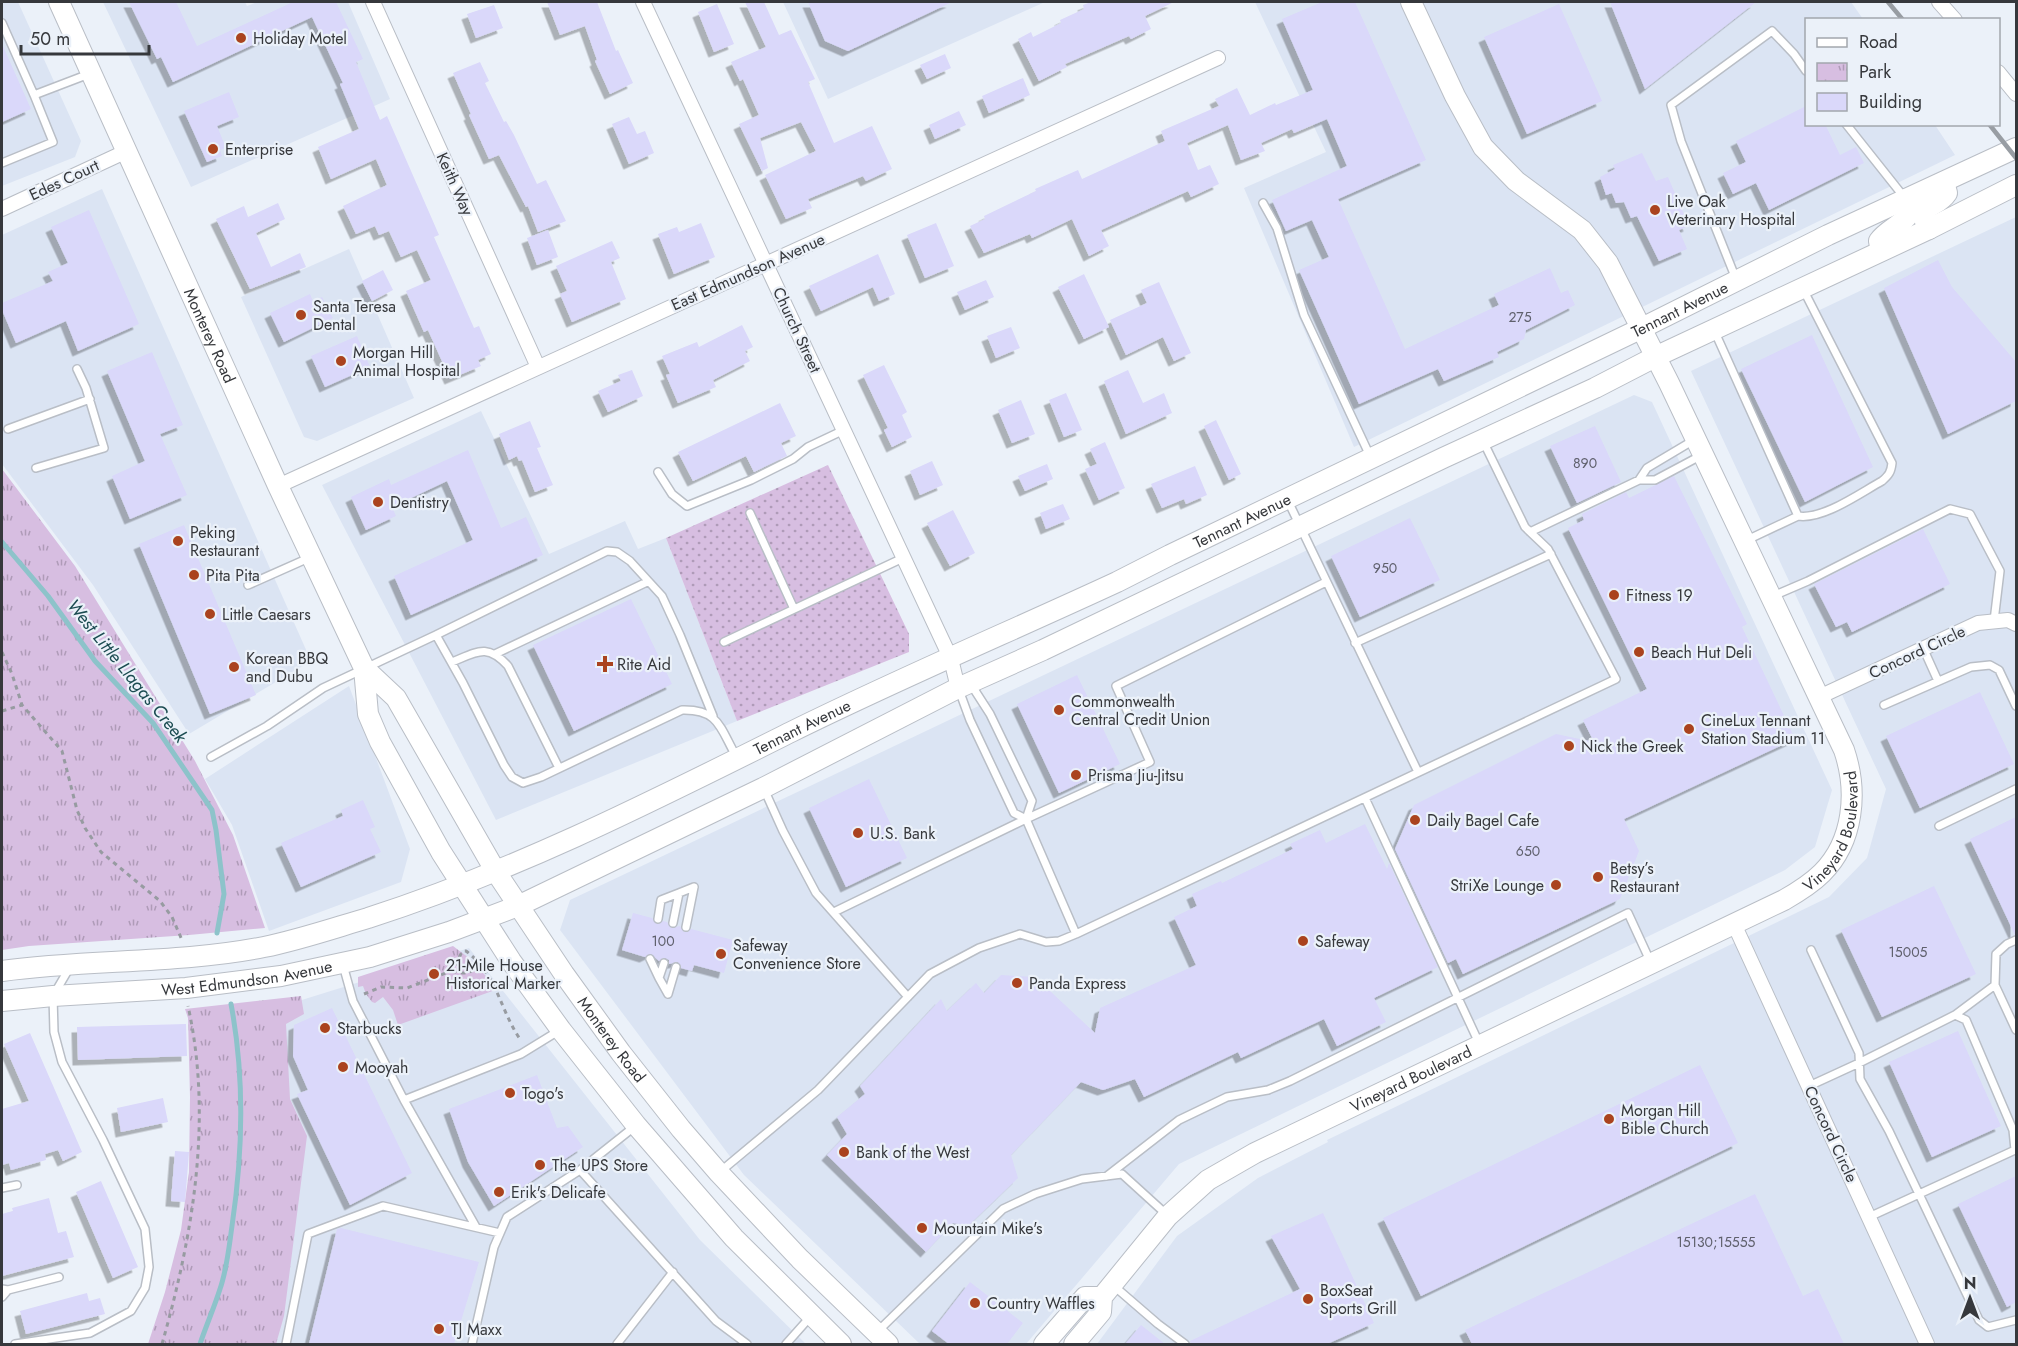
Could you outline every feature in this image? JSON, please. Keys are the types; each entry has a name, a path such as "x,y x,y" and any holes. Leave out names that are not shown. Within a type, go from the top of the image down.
{"main road":[{"name":"Monterey Road","path":"59,2 278,486 364,668 368,714 380,742 441,852 561,1030 636,1125 734,1238 841,1344"},
{"name":"Vineyard Boulevard","path":"1074,1344 1101,1312 1107,1291 1168,1216 1201,1186 1229,1166 1784,900 1807,887 1824,872 1843,841 1849,821 1853,800 1852,782 1844,750 1608,263 1582,231 1516,181 1483,147 1455,96 1411,2"},
{"name":"Tennant Avenue","path":"463,886 686,785 794,731 1118,582 1287,498 2016,148"},
{"path":"1929,229 1922,219 1922,214 1943,199 1947,193 1944,182"},
{"name":"Tennant Avenue","path":"484,919 518,906 763,788 964,686 1929,229 2016,185"},
{"path":"1881,251 1880,241 1884,234 1908,217 1910,211 1906,199"},
{"name":"Monterey Road","path":"364,668 396,698 496,872 564,974 621,1053 719,1173 800,1259 882,1339"},
{"name":"West Edmundson Avenue","path":"2,970 184,957 266,947 345,925 463,886"},
{"name":"West Edmundson Avenue","path":"2,1001 232,984 342,964 449,932 484,919"},
{"name":"Vineyard Boulevard","path":"1044,1344 1085,1297 1107,1291"}],"street":[{"name":"Keith Way","path":"373,2 538,368"},
{"name":"Church Street","path":"643,2 964,686"},
{"path":"1939,2 1953,18"},
{"name":"East Edmundson Avenue","path":"278,486 1218,58"},
{"path":"2000,74 2016,94"},
{"name":"Edes Court","path":"2,209 127,151"},
{"name":"Concord Circle","path":"1819,697 1978,623 2008,620 2016,624"},
{"name":"Concord Circle","path":"1734,924 1928,1344"}],"lane":[{"path":"2,23 52,142 2,163"},
{"path":"1737,281 1681,141 1671,105 1772,31 1805,70"},
{"path":"34,95 91,73"},
{"path":"1848,126 1906,199"},
{"path":"1263,203 1277,228 1304,315 1372,458"},
{"path":"1744,541 1798,516 1805,517 1823,513 1882,481 1889,475 1892,463 1803,288"},
{"path":"1714,330 1798,516"},
{"path":"36,468 104,448 90,399 77,369"},
{"path":"8,429 90,399"},
{"path":"658,472 672,494 687,506 751,480 794,459 808,447 844,430"},
{"path":"719,1173 818,1090 930,974 979,948 1020,934 1046,942 1059,941 1076,934 1616,679 1551,554 1525,527 1482,440"},
{"path":"1530,532 1639,480 1655,480 1699,447"},
{"path":"1639,480 1647,468 1699,447"},
{"path":"1287,498 1418,772"},
{"path":"1771,597 1808,582 1950,509 1970,514 2000,571 1994,621"},
{"path":"750,513 794,609"},
{"path":"211,757 267,726 323,688 607,551 618,552 624,556 662,596 713,716 738,759"},
{"path":"1355,643 1551,554"},
{"path":"248,585 311,557"},
{"path":"724,642 903,558"},
{"path":"495,654 647,582"},
{"path":"834,912 1150,762 1116,686 1326,582"},
{"path":"436,635 512,777 523,783 682,710 699,709 713,716"},
{"path":"452,662 481,650 495,654 508,666 559,768"},
{"path":"1924,650 1938,681"},
{"path":"1884,705 1971,667 1990,665 1999,670 2016,706"},
{"path":"964,686 990,714 1032,801 1026,819"},
{"path":"964,686 970,720 1014,813 1026,819 1076,934"},
{"path":"763,788 816,892 908,997"},
{"path":"1938,826 2016,789"},
{"path":"1365,798 1480,1045"},
{"path":"658,919 661,900 694,886 686,927"},
{"path":"673,923 679,892"},
{"path":"1107,1176 1179,1120 1227,1097 1268,1090 1283,1084 1628,913 1651,964"},
{"path":"2016,940 1995,954 1995,985 2016,1030"},
{"path":"1811,950 1859,1053 1860,1079 1888,1131 1979,1320 1988,1327 2016,1320"},
{"path":"650,959 668,994 676,967"},
{"path":"660,978 664,963"},
{"path":"15,1344 90,1333 131,1311 145,1288 149,1267 144,1229 103,1140 62,1062 54,1032 53,996 72,964"},
{"path":"342,964 352,1001 404,1100 476,1227"},
{"path":"1809,1086 1955,1015 1995,985"},
{"path":"1869,1217 2016,1149 2013,1130 1966,1020 1955,1015"},
{"path":"404,1100 521,1054 561,1030"},
{"path":"472,1344 494,1247 507,1217 580,1170 636,1125"},
{"path":"580,1170 717,1321 747,1344"},
{"path":"882,1339 1003,1209 1035,1194 1082,1179 1122,1174 1168,1216"},
{"path":"2,1188 17,1185"},
{"path":"286,1344 308,1234 383,1206 500,1233"},
{"path":"617,1344 673,1272"},
{"path":"2,1297 5,1289 59,1277"},
{"path":"1107,1291 1185,1344"},
{"path":"786,1344 811,1316"}],"path":[{"path":"2,652 22,705 62,751 77,810 101,852 160,901 181,934 182,944"},
{"path":"2,711 22,705"},
{"path":"364,994 381,987 407,988 451,971 456,967 463,951 466,951 496,986 507,1016 520,1039"},
{"path":"451,971 463,974 475,969 478,964"},
{"path":"162,1344 193,1208 197,1170 198,1075 193,1026 187,1000"}],"shaded area":[{"path":"2,2 18,2 81,141 75,157 2,186"},
{"path":"103,2 245,2 247,6 257,2 348,2 390,99 191,187"},
{"path":"783,2 1045,2 828,99"},
{"path":"1255,2 1851,2 1862,18 1805,18 1805,126 1936,126 1955,155 1354,447 1244,188 1326,152"},
{"path":"102,189 311,661 189,734 93,585 2,464 2,235"},
{"path":"2016,217 2016,1344 1097,1344 1177,1236 1258,1178 1328,1142 1327,1140 1829,897 1867,858 1886,789 1691,371"},
{"path":"349,249 414,398 317,441 304,437 241,297"},
{"path":"1634,395 1652,402 1832,790 1815,847 1785,870 1179,1164 1026,1344 920,1344 744,1175 560,930 570,900"},
{"path":"481,411 549,554 625,521 638,549 666,538 737,721 496,820 322,485"},
{"path":"349,686 410,849 401,882 269,931 232,825 205,779"},
{"path":"469,948 700,1240 806,1344 275,1344 276,1008"}],"green space":[{"path":"828,465 909,634 909,652 737,721 666,538"},
{"path":"2,469 75,566 195,761 233,835 265,928 2,950"},
{"path":"453,946 469,958 498,989 398,1025 393,1010 383,997 375,1003 372,1002 363,986 358,987 358,977"},
{"path":"301,996 304,1014 286,1024 290,1099 307,1136 284,1316 276,1344 148,1344 165,1292 181,1230 189,1172 190,1097 188,1018 185,1009"}],"building":[{"path":"129,2 176,2 197,46 293,2 336,2 363,59 356,62 380,120 387,116 439,235 434,237 474,328 479,326 491,354 478,360 481,366 450,379 428,330 424,332 406,291 431,280 417,250 401,257 389,231 379,235 375,226 356,234 343,206 387,185 376,159 331,179 318,147 359,129 340,84 343,83 312,17 173,82 161,57 157,59"},
{"path":"547,2 597,2 616,51 618,50 633,83 610,94 595,61 597,60 585,26 560,35"},
{"path":"745,2 764,2 779,35 791,30 815,79 808,82 834,143 872,126 892,169 866,181 863,176 808,199 812,208 786,219 765,175 816,151 801,122 760,138 768,168 762,171 739,124 759,115 743,79 740,81 731,62 766,47"},
{"path":"808,2 952,2 848,51 825,41"},
{"path":"1091,2 1174,2 1145,16 1151,29 1131,39 1129,36 1065,64 1067,67 1039,81 1018,39 1031,32 1033,37 1061,23 1060,20 1084,9 1083,5"},
{"path":"1322,2 1355,2 1426,160 1338,199 1405,349 1499,305 1494,294 1550,268 1561,293 1568,290 1575,305 1526,330 1524,339 1497,352 1499,357 1444,381 1438,369 1359,404 1299,270 1329,257 1312,220 1286,231 1272,200 1347,166 1327,119 1294,133 1292,129 1261,143 1265,151 1241,160 1228,125 1187,143 1198,170 1210,165 1219,184 1191,197 1188,191 1101,230 1109,246 1089,256 1072,219 1032,238 1030,234 984,253 970,226 985,219 984,216 1036,191 1035,189 1078,170 1082,179 1165,141 1161,131 1219,106 1215,99 1237,88 1250,115 1275,103 1276,105 1313,90 1282,19"},
{"path":"1610,2 1756,2 1645,89"},
{"path":"717,4 734,44 714,52 698,12"},
{"path":"1559,4 1602,101 1527,134 1484,37"},
{"path":"494,5 503,28 476,38 467,14"},
{"path":"2,44 31,109 2,122"},
{"path":"945,54 951,68 927,79 920,65"},
{"path":"480,62 489,81 485,83 504,122 506,121 514,135 537,184 546,180 566,221 538,232 528,206 526,207 499,155 489,159 453,73"},
{"path":"1023,78 1030,95 989,113 982,96"},
{"path":"229,92 239,117 217,126 226,148 220,150 222,156 207,162 184,111"},
{"path":"1805,106 1805,126 1826,126 1840,155 1856,147 1864,163 1769,210 1756,183 1733,194 1723,173 1746,162 1736,141"},
{"path":"959,111 966,125 935,139 929,125"},
{"path":"629,117 637,134 645,131 654,153 629,164 612,124"},
{"name":"Live Oak Veterinary Hospital","path":"1642,153 1656,181 1668,177 1689,226 1679,230 1687,249 1659,261 1637,216 1631,218 1624,202 1616,203 1612,193 1606,195 1600,177 1615,169 1613,165"},
{"path":"278,203 285,219 256,233 271,267 300,253 306,267 250,289 216,219 244,206 248,217"},
{"path":"89,210 139,324 78,351 66,321 16,343 2,310 2,303 53,281 48,272 68,263 51,227"},
{"path":"701,223 715,257 674,274 658,234 677,227 679,232"},
{"path":"936,223 954,266 925,278 907,235"},
{"path":"548,230 558,257 537,265 527,238"},
{"path":"612,241 620,258 611,262 626,299 572,322 560,294 567,291 556,266"},
{"path":"878,254 895,294 879,301 873,287 821,311 809,286"},
{"path":"1938,260 1952,287 2016,362 2016,401 1948,434 1884,288"},
{"path":"383,270 393,290 372,301 362,281"},
{"path":"1084,274 1109,327 1084,339 1058,287"},
{"path":"986,280 994,297 965,310 957,292"},
{"path":"1159,282 1191,353 1174,361 1163,337 1126,355 1110,320 1147,303 1141,290"},
{"name":"Santa Teresa Dental","path":"310,294 313,301 322,297 333,318 284,342 270,313"},
{"path":"742,325 753,347 745,351 750,361 713,380 716,387 678,403 666,375 670,374 662,356 697,342 699,347"},
{"path":"1011,327 1020,348 996,358 987,336"},
{"path":"1812,335 1873,467 1805,502 1741,369"},
{"name":"Morgan Hill Animal Hospital","path":"357,336 370,367 325,387 311,356"},
{"path":"152,352 183,425 160,434 187,495 130,519 112,476 145,461 107,371"},
{"path":"884,365 907,412 902,415 912,437 892,447 884,430 888,428 863,375"},
{"path":"632,370 643,396 608,412 598,391 621,381 618,375"},
{"path":"1128,370 1143,403 1164,393 1172,413 1126,434 1104,381"},
{"path":"1066,393 1082,430 1064,437 1049,400"},
{"path":"1021,400 1035,434 1012,443 998,410"},
{"path":"780,403 796,436 781,443 787,456 754,472 746,456 693,481 678,452"},
{"path":"1216,420 1241,474 1229,480 1204,426"},
{"path":"530,421 541,447 537,448 553,485 535,492 522,460 519,461 517,456 509,460 499,434"},
{"path":"1595,426 1621,482 1577,503 1550,446"},
{"path":"1105,442 1125,488 1099,500 1085,469 1097,464 1090,449"},
{"path":"468,450 501,528 526,517 543,555 411,615 394,576 473,540 447,481 392,507 396,516 366,530 351,497 389,479 391,485"},
{"path":"932,461 943,485 920,495 910,471"},
{"path":"1047,464 1053,479 1025,491 1018,476"},
{"path":"1195,466 1207,495 1186,504 1184,499 1162,508 1151,484"},
{"path":"1674,476 1747,624 1742,627 1795,739 1624,819 1639,851 1620,899 1463,974 1456,959 1448,963 1395,849 1414,805 1556,734 1594,742 1583,720 1647,689 1568,528 1584,520 1582,514 1626,492 1629,498"},
{"path":"1063,504 1070,519 1046,529 1040,513"},
{"path":"953,510 975,553 950,566 927,523"},
{"path":"1410,518 1440,580 1360,617 1331,556"},
{"path":"184,525 256,695 210,714 139,544"},
{"path":"1923,529 1950,584 1852,632 1847,622 1836,627 1814,584"},
{"path":"631,599 672,684 574,731 533,645"},
{"path":"1077,675 1120,764 1059,793 1017,704"},
{"path":"1980,692 2014,764 1920,808 1886,736"},
{"name":"U.S. Bank","path":"869,779 907,858 846,887 809,808"},
{"path":"363,800 375,827 370,829 381,852 301,887 281,843 343,816 341,810"},
{"path":"2016,817 2016,934 2015,935 1970,839"},
{"path":"1365,824 1387,869 1389,863 1438,967 1374,998 1386,1022 1337,1046 1324,1019 1241,1058 1238,1052 1144,1097 1135,1079 1103,1090 1081,1082 1011,1155 1018,1178 968,1226 953,1223 926,1252 827,1155 847,1134 837,1117 865,1094 860,1086 941,999 947,1011 976,983 984,993 1001,975 1035,977 1095,1033 1100,1008 1196,965 1174,917 1197,906 1192,894 1221,881 1222,883 1293,849 1290,844 1320,830 1326,843"},
{"path":"1934,886 1976,974 1882,1017 1841,930"},
{"path":"633,913 652,918 657,924 667,922 671,928 680,926 684,932 691,929 733,940 724,973 694,965 692,971 681,968 678,962 669,964 669,960 665,958 659,961 651,954 645,957 622,950"},
{"path":"332,1008 412,1173 350,1205 297,1094 308,1090 293,1056 294,1025"},
{"path":"186,1024 187,1056 78,1060 77,1027"},
{"path":"1958,1031 2001,1126 1932,1157 1889,1062"},
{"path":"30,1033 82,1152 63,1161 58,1150 45,1154 46,1160 11,1170 9,1163 2,1165 2,1109 29,1101 4,1044"},
{"path":"1700,1065 1738,1143 1421,1296 1383,1218"},
{"path":"537,1075 557,1128 568,1126 583,1147 494,1206 468,1162 449,1109"},
{"path":"163,1098 168,1122 121,1132 117,1108"},
{"path":"175,1151 189,1152 185,1202 171,1201"},
{"path":"2016,1176 2016,1302 2007,1307 1958,1204"},
{"path":"101,1181 138,1267 113,1278 76,1192"},
{"path":"1755,1194 1803,1296 1818,1289 1844,1344 1472,1344 1465,1330"},
{"path":"49,1198 58,1233 66,1231 74,1257 2,1276 2,1214 13,1211 12,1208"},
{"path":"1323,1213 1374,1323 1327,1344 1191,1344 1190,1341 1300,1289 1271,1236"},
{"path":"341,1228 479,1262 454,1344 309,1344 337,1229"},
{"name":"Country Waffles","path":"970,1282 1023,1323 1007,1344 949,1344 932,1331"},
{"path":"87,1293 89,1301 100,1298 105,1314 26,1334 20,1311"},
{"path":"1141,1325 1165,1344 1125,1344"}],"waterway":[{"name":"West Little Llagas Creek","path":"2,542 48,596 95,661 153,723 212,810 224,894 217,933"},
{"name":"West Little Llagas Creek","path":"200,1344 224,1274 236,1198 241,1115 239,1060 231,1004"}],"railway":[{"path":"1888,2 1901,18"},
{"path":"1991,126 2016,158"}],"place":[{"name":"Holiday Motel","path":"241,38"},
{"name":"Enterprise","path":"213,149"},
{"name":"Live Oak Veterinary Hospital","path":"1655,210"},
{"name":"Santa Teresa Dental","path":"301,315"},
{"name":"Morgan Hill Animal Hospital","path":"341,361"},
{"name":"Dentistry","path":"378,502"},
{"name":"Peking Restaurant","path":"178,541"},
{"name":"Pita Pita","path":"194,575"},
{"name":"Fitness 19","path":"1614,595"},
{"name":"Little Caesars","path":"210,614"},
{"name":"Beach Hut Deli","path":"1639,652"},
{"name":"Rite Aid","path":"605,664"},
{"name":"Korean BBQ and Dubu","path":"234,667"},
{"name":"Commonwealth Central Credit Union","path":"1059,710"},
{"name":"CineLux Tennant Station Stadium 11","path":"1689,729"},
{"name":"Nick the Greek","path":"1569,746"},
{"name":"Prisma Jiu-Jitsu","path":"1076,775"},
{"name":"Daily Bagel Cafe","path":"1415,820"},
{"name":"U.S. Bank","path":"858,833"},
{"name":"Betsy’s Restaurant","path":"1598,877"},
{"name":"StriXe Lounge","path":"1556,885"},
{"name":"Safeway","path":"1303,941"},
{"name":"Safeway Convenience Store","path":"721,954"},
{"name":"21-Mile House Historical Marker","path":"434,974"},
{"name":"Panda Express","path":"1017,983"},
{"name":"Starbucks","path":"325,1028"},
{"name":"Mooyah","path":"343,1067"},
{"name":"Togo's","path":"510,1093"},
{"name":"Morgan Hill Bible Church","path":"1609,1119"},
{"name":"Bank of the West","path":"844,1152"},
{"name":"The UPS Store","path":"540,1165"},
{"name":"Erik's Delicafe","path":"499,1192"},
{"name":"Mountain Mike's","path":"922,1228"},
{"name":"BoxSeat Sports Grill","path":"1308,1299"},
{"name":"Country Waffles","path":"975,1303"},
{"name":"TJ Maxx","path":"439,1329"}]}
